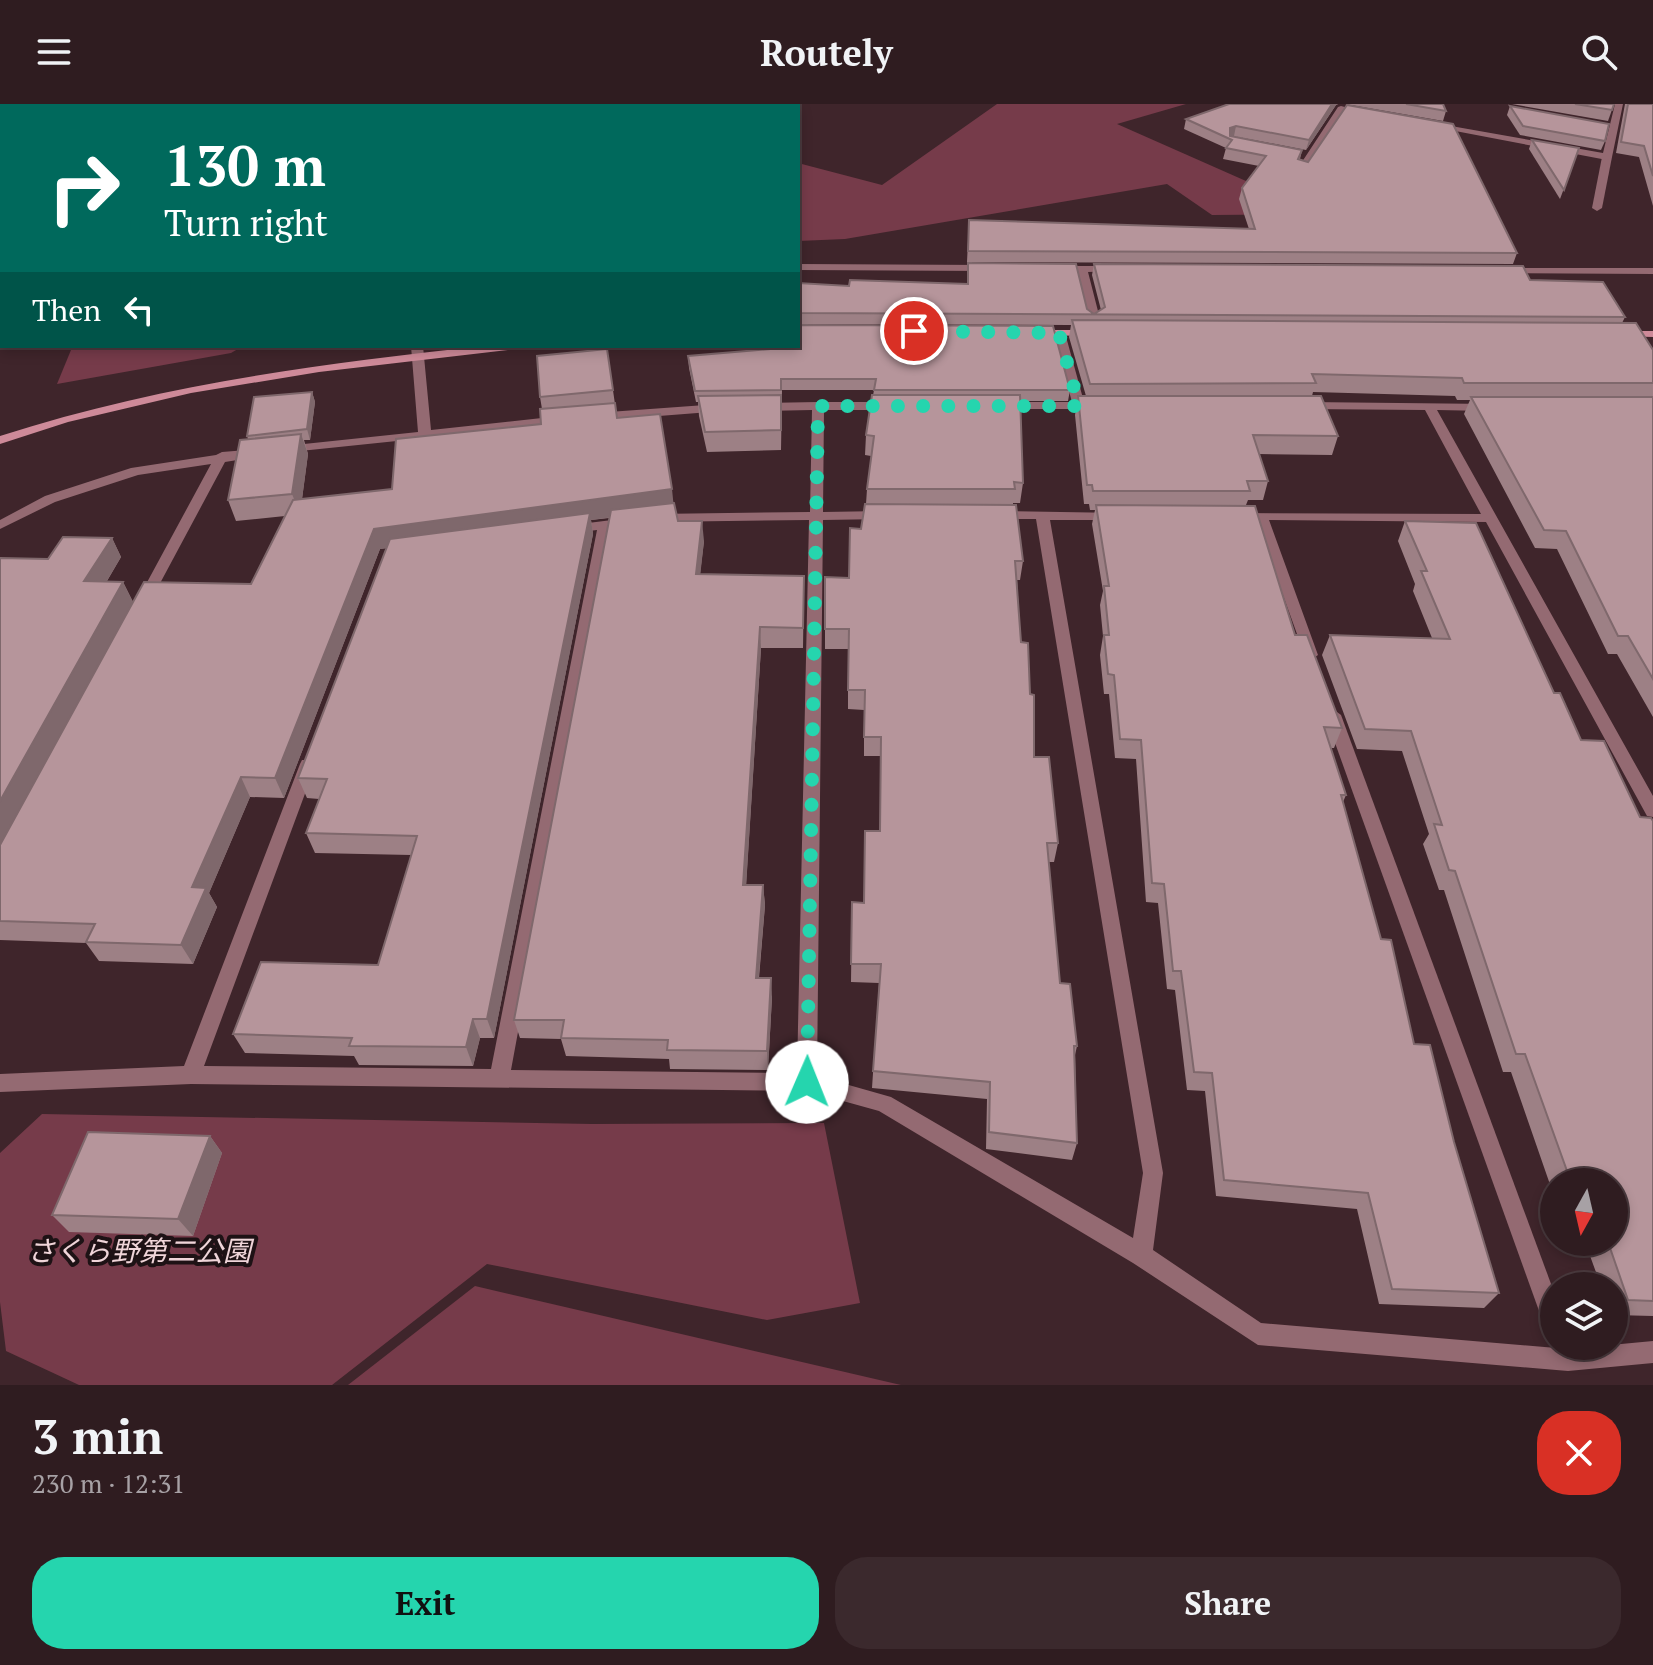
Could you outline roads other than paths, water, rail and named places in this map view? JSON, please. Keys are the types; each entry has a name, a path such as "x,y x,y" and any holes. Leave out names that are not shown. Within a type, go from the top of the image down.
{"street":[{"path":"1597,208 1619,104"},
{"path":"1303,168 1341,109 1372,114"},
{"path":"1419,123 1607,157"},
{"path":"1598,125 1613,128"},
{"path":"1295,154 1310,157"},
{"path":"800,267 1003,268"},
{"path":"1050,269 1129,269"},
{"path":"1082,269 1094,319"},
{"path":"1496,271 1653,271"},
{"path":"1028,333 1106,333"},
{"path":"1059,333 1079,406"},
{"path":"1606,334 1653,334"},
{"path":"0,440 131,399 237,378 418,351 477,348"},
{"path":"418,351 425,435"},
{"path":"807,1082 818,406"},
{"path":"755,407 910,406"},
{"path":"987,406 1111,406"},
{"path":"1286,406 1507,407"},
{"path":"0,525 50,499 136,471 222,456 560,420 739,407"},
{"path":"1429,407 1653,811"},
{"path":"140,607 222,456"},
{"path":"558,531 673,516 907,515"},
{"path":"982,515 1136,516"},
{"path":"1042,515 1153,1173 1141,1255"},
{"path":"1229,516 1490,518"},
{"path":"1261,516 1315,666"},
{"path":"499,1079 605,525"},
{"path":"1326,695 1540,1284"},
{"path":"191,1075 315,747"},
{"path":"0,1083 191,1075 807,1082 884,1103 1141,1255 1258,1334 1540,1351"},
{"path":"1628,1352 1653,1352"}],"park label":[{"name":"さくら野第二公園","path":"139,1250"}]}
